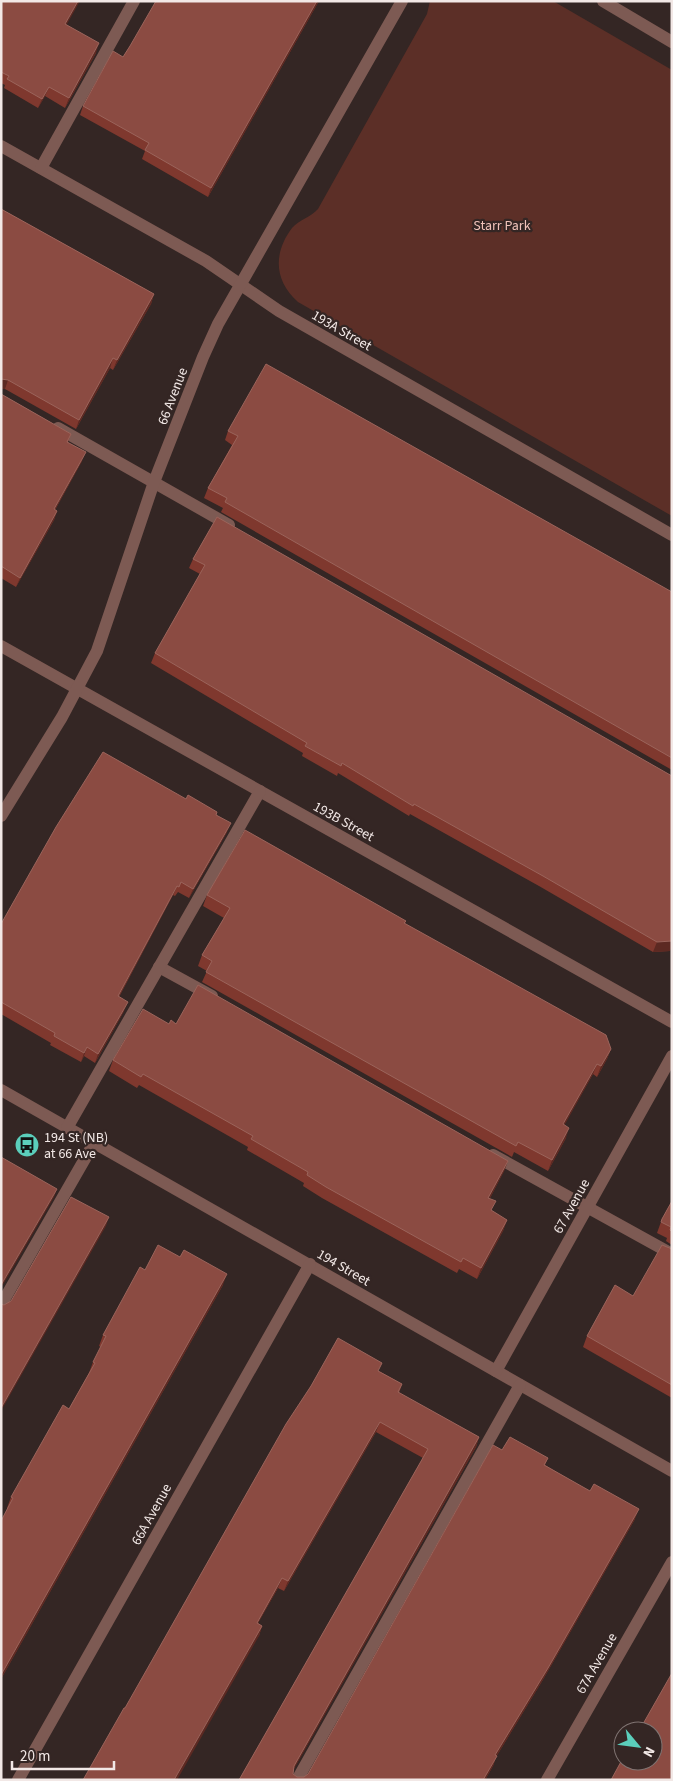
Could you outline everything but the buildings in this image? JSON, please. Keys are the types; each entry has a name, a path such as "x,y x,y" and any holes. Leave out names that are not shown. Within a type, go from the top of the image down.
{"street":[{"path":"41,168 134,1"},
{"name":"66 Avenue","path":"1,816 78,690 97,650 154,482 203,357 241,285 402,1"},
{"path":"603,1 672,42"},
{"name":"193A Street","path":"1,146 206,261 279,311 672,535"},
{"path":"45,420 238,530"},
{"name":"193B Street","path":"1,646 672,1022"},
{"path":"66,1128 260,791"},
{"path":"160,967 220,1001"},
{"name":"67 Avenue","path":"496,1371 672,1056"},
{"name":"194 Street","path":"1,1090 672,1471"},
{"path":"1,1305 94,1143"},
{"path":"479,1147 587,1209 672,1254"},
{"name":"66A Avenue","path":"18,1780 310,1264"},
{"path":"297,1780 520,1385"},
{"name":"67A Avenue","path":"547,1780 672,1562"}],"green space":[{"name":"Starr Park","path":"430,1 553,1 672,70 672,516 298,302 284,285 279,267 279,257 286,237 295,225 318,209 427,14"}],"place":[{"name":"194 St (NB) at 66 Ave","path":"27,1145"}]}
